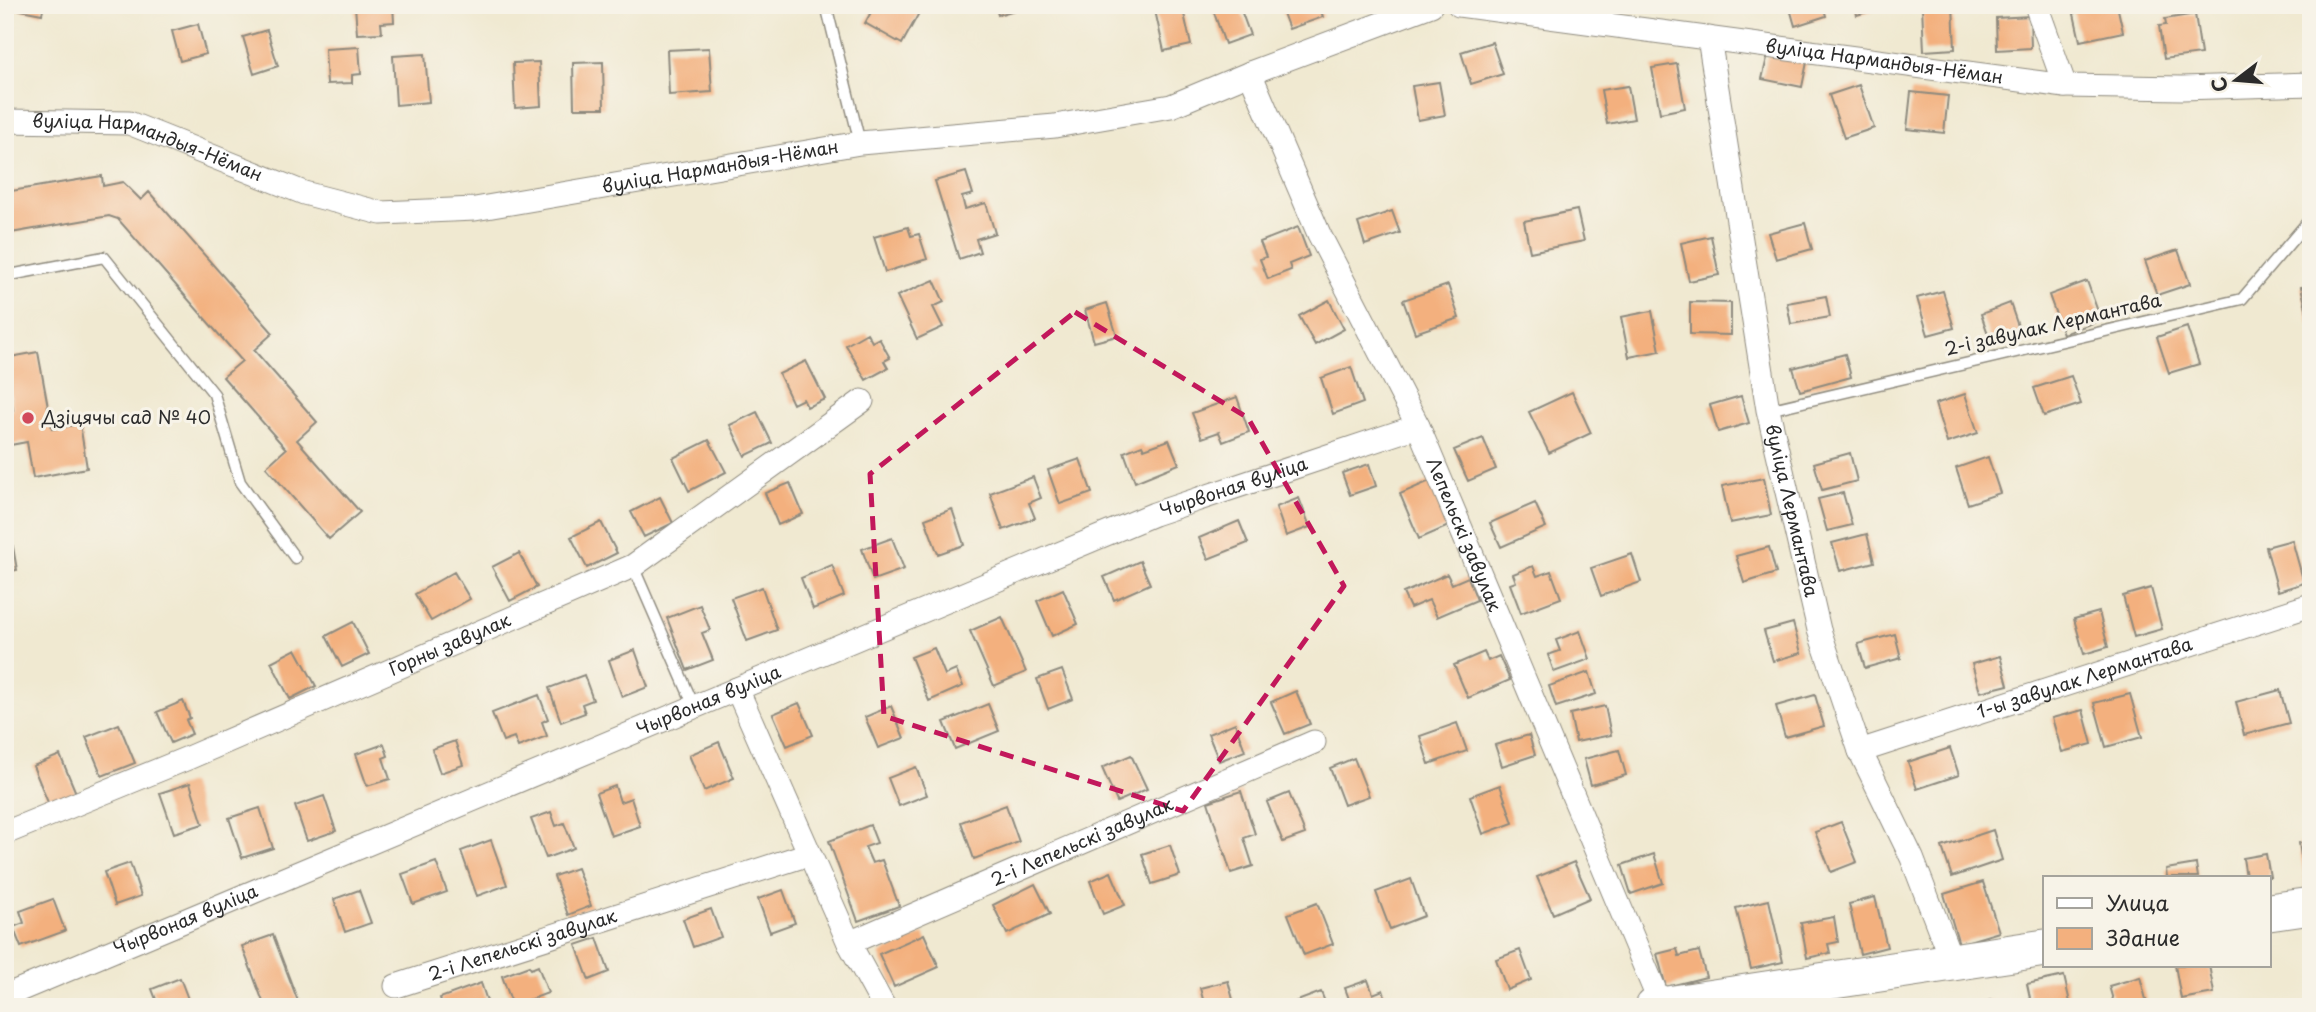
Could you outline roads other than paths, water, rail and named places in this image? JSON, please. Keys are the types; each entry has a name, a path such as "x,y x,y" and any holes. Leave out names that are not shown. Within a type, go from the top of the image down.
{"main road":[{"path":"2270,912 2311,906"},
{"path":"1657,1006 2043,948"}],"street":[{"name":"вуліца Нармандыя-Нёман","path":"5,121 129,123 304,193 381,213 475,209 860,143 1055,126 1171,106 1250,73 1431,5"},
{"name":"вуліца Нармандыя-Нёман","path":"1460,5 2065,86 2182,88 2311,84"},
{"path":"2036,5 2065,86"},
{"name":"вуліца Лермантава","path":"1709,38 1768,410 1819,630 1860,751 1912,858 1952,962"},
{"name":"Лепельскі завулак","path":"1250,73 1319,234 1418,426 1657,1006"},
{"name":"Горны завулак","path":"5,833 213,747 633,566 862,401"},
{"name":"Чырвоная вуліца","path":"5,996 1154,514 1418,426"},
{"name":"1-ы завулак Лермантава","path":"1860,751 2311,605"},
{"path":"737,690 849,943 884,1007"},
{"name":"2-і Лепельскі завулак","path":"849,943 1314,742"},
{"name":"2-і Лепельскі завулак","path":"396,986 809,854"}],"lane":[{"path":"826,5 860,143"},
{"name":"2-і завулак Лермантава","path":"1768,410 2242,299 2311,218"},
{"path":"5,276 104,257 214,394 240,482 295,558"},
{"path":"633,566 694,706"}],"place":[{"name":"Дзіцячы сад № 40","path":"28,418"}]}
